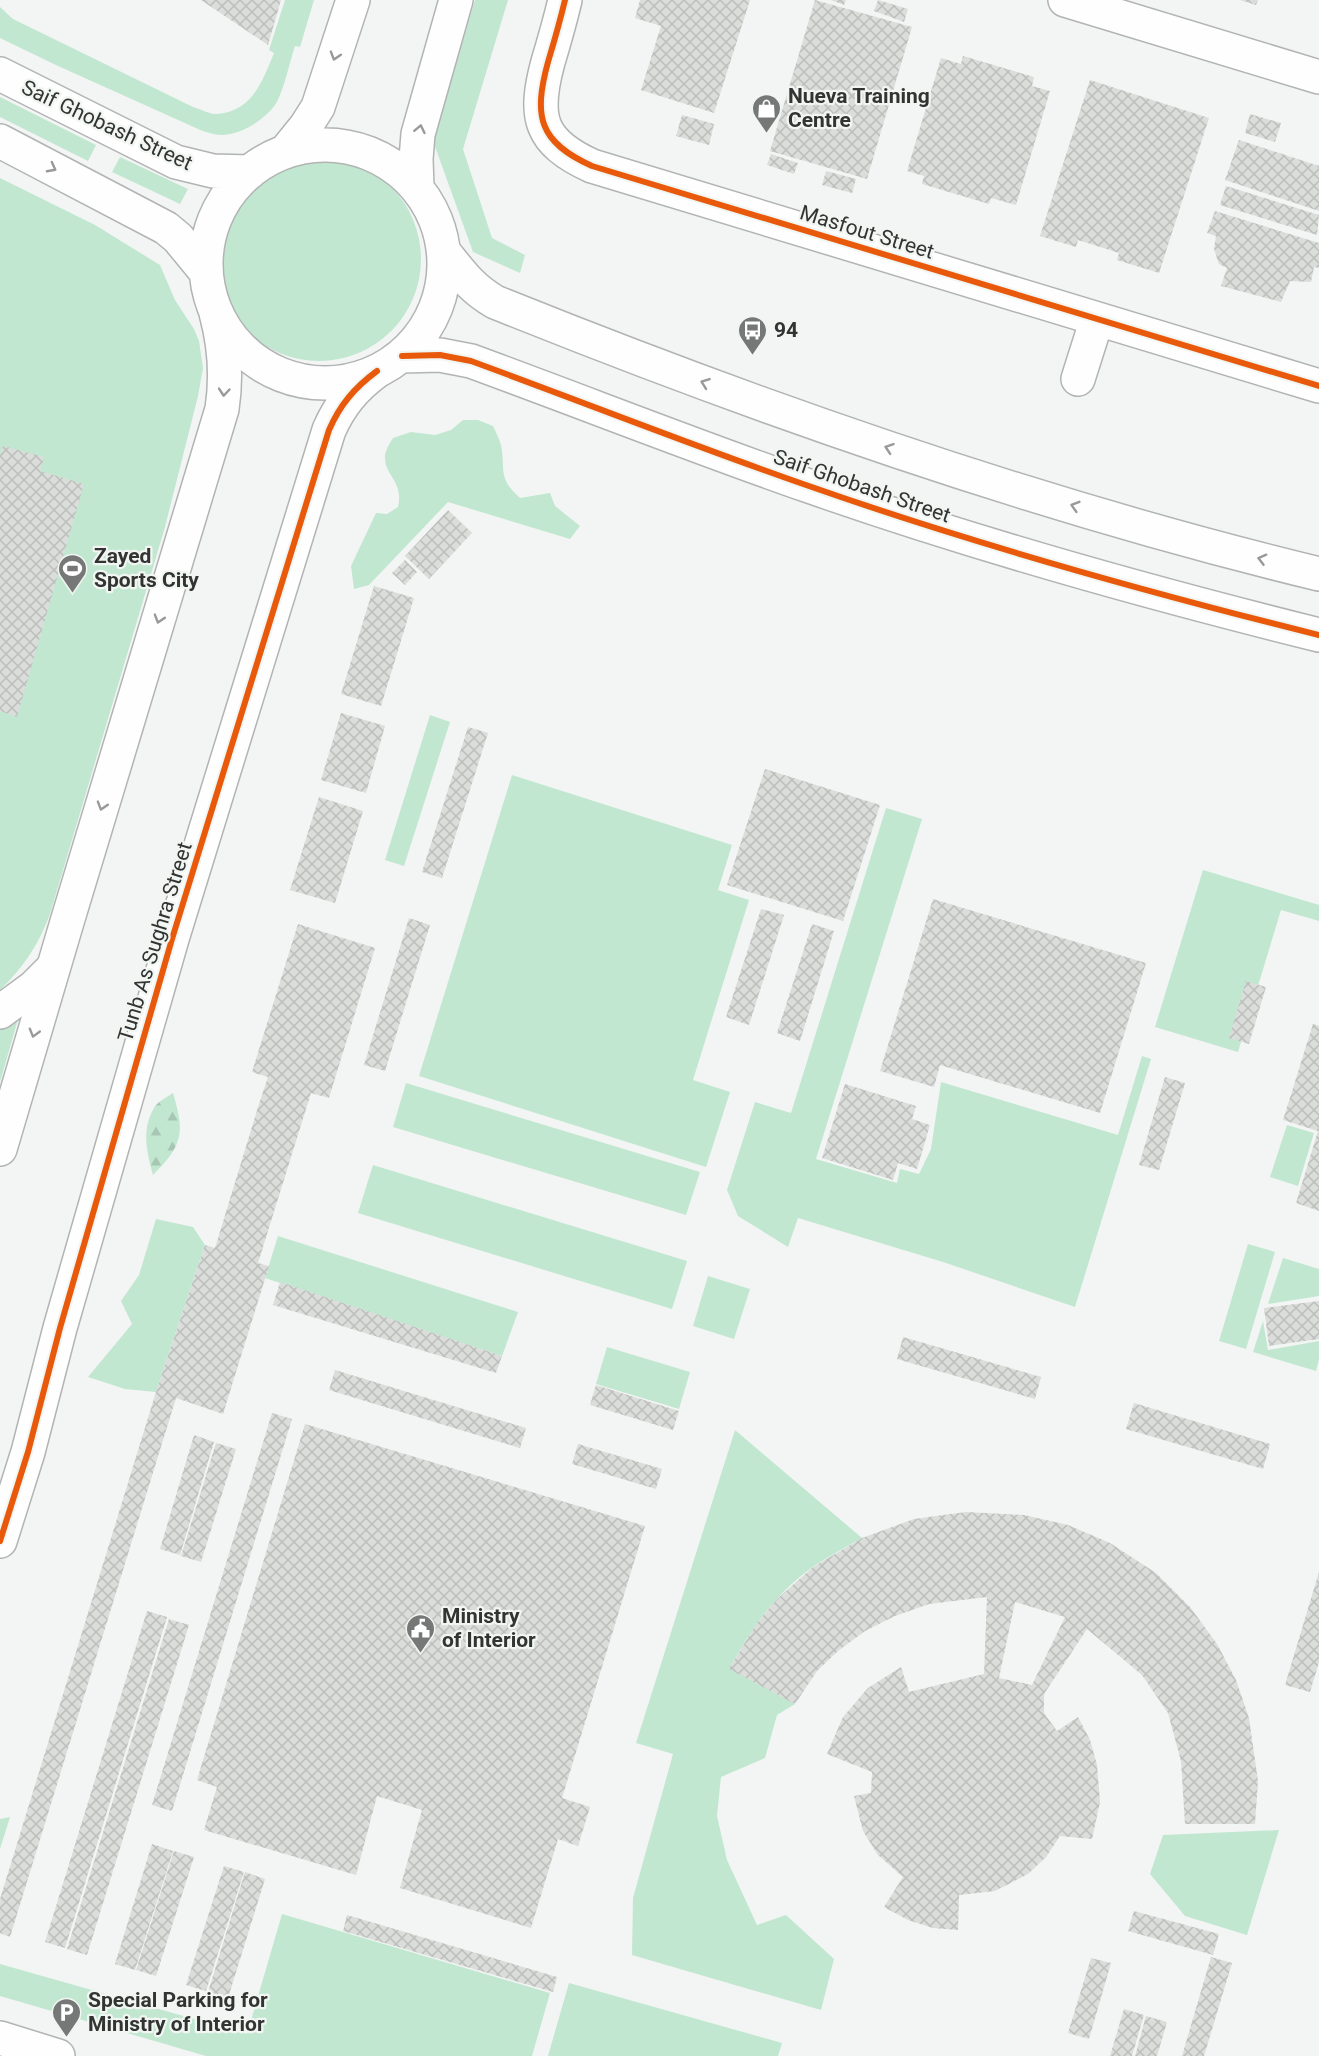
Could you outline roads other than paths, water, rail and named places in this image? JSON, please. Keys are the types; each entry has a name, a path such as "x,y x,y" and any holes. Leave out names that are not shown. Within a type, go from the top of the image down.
{"street":[{"path":"285,152 318,107 353,0"},
{"path":"417,187 418,134 456,0"},
{"name":"Masfout Street","path":"565,0 543,81 540,105 546,129 553,141 574,158 592,166 1319,386"},
{"path":"1065,0 1319,77"},
{"name":"Saif Ghobash Street","path":"0,74 176,162 213,171 250,172"},
{"path":"0,141 166,228 184,244 206,272"},
{"path":"0,1149 222,409 225,390 224,351 206,272 206,253 216,217 225,200 250,172 267,160 285,152 305,146 326,144 346,146 366,151 403,172 428,201 436,217 444,252 467,282 480,294 495,302 675,372 910,455 1151,529 1319,574"},
{"name":"Tunb As Sughra Street","path":"0,1541 28,1452 60,1328 172,939 329,430 348,396 415,342 435,309 444,271 444,252"},
{"name":"Saif Ghobash Street","path":"216,313 240,348 275,372 294,379 337,382 357,378 389,363 441,355 471,361 759,468 949,533 1084,573 1319,635"},
{"path":"1078,379 1097,319"},
{"path":"0,1012 34,987 53,968"},
{"path":"0,1476 18,1465 28,1452"},
{"path":"0,2038 58,2056"}],"place":[{"name":"Nueva Training Centre","path":"767,134"},
{"name":"94","path":"753,356"},
{"name":"Zayed Sports City","path":"73,594"},
{"name":"Ministry of Interior","path":"421,1654"},
{"name":"Special Parking for Ministry of Interior","path":"67,2038"}]}
